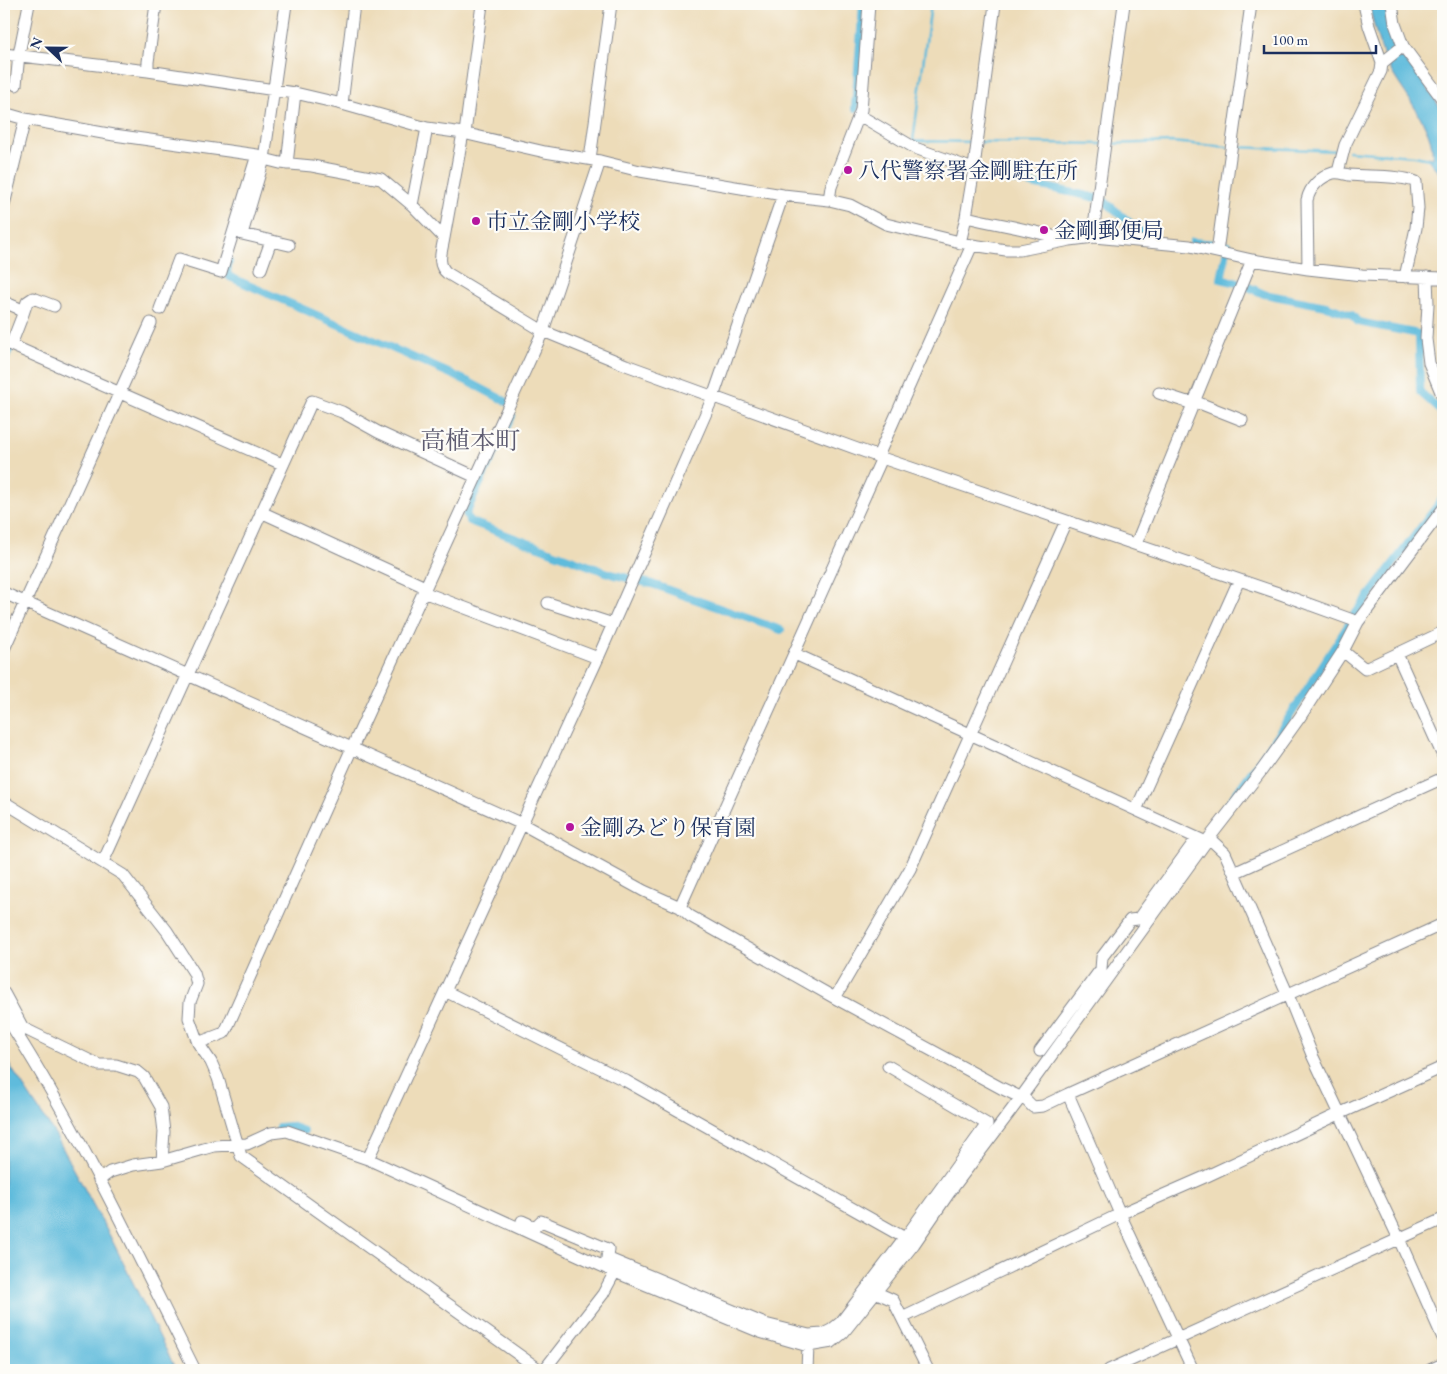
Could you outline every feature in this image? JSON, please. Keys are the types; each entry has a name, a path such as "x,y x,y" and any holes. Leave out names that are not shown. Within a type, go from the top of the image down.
{"street":[{"path":"16,85 19,54 29,4"},
{"path":"148,71 156,4"},
{"path":"286,4 268,128 242,234 288,245"},
{"path":"342,104 354,4"},
{"path":"482,4 464,133 440,264 447,274 543,330 626,365 880,457 1354,621"},
{"path":"198,1043 224,1033 226,1030 352,748 543,330 595,160 611,4"},
{"path":"828,200 831,187 859,115 869,4"},
{"path":"960,242 973,172 995,4"},
{"path":"1094,237 1124,4"},
{"path":"1218,252 1251,4"},
{"path":"1364,4 1369,26 1384,62"},
{"path":"1392,4 1401,47 1443,100"},
{"path":"1338,172 1344,150 1384,62 1401,47"},
{"path":"4,54 19,54 148,71 295,93 427,128 464,133 545,152 595,160 640,171 783,195 828,200 850,205 886,224 972,245 1011,250 1094,237 1190,246 1308,270 1443,278"},
{"path":"287,164 295,93"},
{"path":"4,113 25,119 114,135 260,157 287,164 312,166 381,179 412,205 444,238"},
{"path":"859,115 915,148 973,172"},
{"path":"4,205 25,119"},
{"path":"412,205 427,128"},
{"path":"160,309 179,259 221,272 260,157"},
{"path":"1308,270 1307,200 1309,193 1314,185 1324,177 1338,172 1377,178 1408,178 1416,182 1418,208 1416,228 1405,277"},
{"path":"369,1156 598,658 713,397 783,195"},
{"path":"966,217 1014,228 1031,229 1069,240"},
{"path":"1011,250 1014,228"},
{"path":"261,269 270,241"},
{"path":"680,907 795,654 972,245"},
{"path":"1136,544 1243,285 1247,259"},
{"path":"1428,277 1426,339 1429,363 1443,397"},
{"path":"54,306 33,298 27,302 23,314 7,343 282,464"},
{"path":"4,302 18,308 23,314"},
{"path":"4,649 151,323"},
{"path":"1159,393 1187,402 1194,402 1242,420"},
{"path":"103,862 282,464 312,402 342,412 378,432 476,477"},
{"path":"1040,1050 1101,969 1102,957 1130,920 1138,919 1276,751 1343,651 1354,621 1443,510"},
{"path":"261,512 424,590 598,658"},
{"path":"836,998 910,869 1066,521"},
{"path":"1136,810 1239,580"},
{"path":"4,593 522,824 644,892 680,907 690,916 1001,1088 1022,1096 1033,1107 1043,1106 1443,924"},
{"path":"548,603 613,624"},
{"path":"1343,651 1365,669 1443,632"},
{"path":"795,654 970,737 1204,839 1224,853 1313,1057 1400,1239 1443,1338"},
{"path":"1397,654 1443,756"},
{"path":"1234,873 1443,778"},
{"path":"4,802 123,876 167,931 194,973 197,984 190,1002 189,1018 198,1043 211,1062 218,1078 241,1156 542,1370 603,1294 617,1268"},
{"path":"807,1370 820,1340 841,1322 910,1241 949,1193 1022,1096 1204,839"},
{"path":"444,991 626,1081 910,1241"},
{"path":"4,993 23,1028 99,1065 116,1064 138,1072 144,1077 161,1107 164,1132 162,1161"},
{"path":"4,1014 61,1110 99,1180 195,1370"},
{"path":"369,1156 760,1332 832,1342 843,1333 875,1292 987,1124 888,1066"},
{"path":"902,1318 1120,1214 1443,1068"},
{"path":"1068,1094 1120,1214 1193,1370"},
{"path":"99,1180 110,1172 133,1165 162,1161 214,1146 248,1144 271,1133 287,1131 369,1156 535,1227 541,1221 608,1249 607,1258 617,1268 765,1324 809,1335 820,1340"},
{"path":"1109,1370 1443,1219"},
{"path":"875,1292 893,1300 928,1370"},
{"path":"1430,1370 1443,1364"}],"water":[{"path":"1369,4 1385,4 1400,54 1428,89 1443,112 1443,184 1440,174 1427,158 1432,158 1432,147 1424,123 1385,59"},
{"path":"4,1055 55,1134 110,1236 176,1370 4,1370"}],"waterway":[{"path":"855,108 863,4"},
{"path":"913,141 931,4"},
{"path":"913,141 975,142"},
{"path":"980,142 1102,144"},
{"path":"1108,144 1171,142 1227,147"},
{"path":"1235,147 1340,151"},
{"path":"1348,151 1415,156 1429,159"},
{"path":"971,171 1102,199 1146,236 1155,237"},
{"path":"1193,242 1228,245 1221,279 1242,284 1264,294 1326,306 1352,315 1358,322 1419,334 1420,392 1440,410 1443,418"},
{"path":"229,262 227,273 230,277 469,382 507,402"},
{"path":"4,335 8,337"},
{"path":"4,362 10,348"},
{"path":"512,416 466,513 469,521 611,574 652,584 781,630"},
{"path":"1219,817 1275,739 1356,613 1443,498"},
{"path":"279,1127 290,1126 304,1131"}],"place":[{"name":"八代警察署金剛駐在所","path":"848,170"},
{"name":"市立金剛小学校","path":"476,221"},
{"name":"金剛郵便局","path":"1044,230"},
{"name":"金剛みどり保育園","path":"570,827"}],"district":[{"name":"高植本町","path":"470,440"}]}
